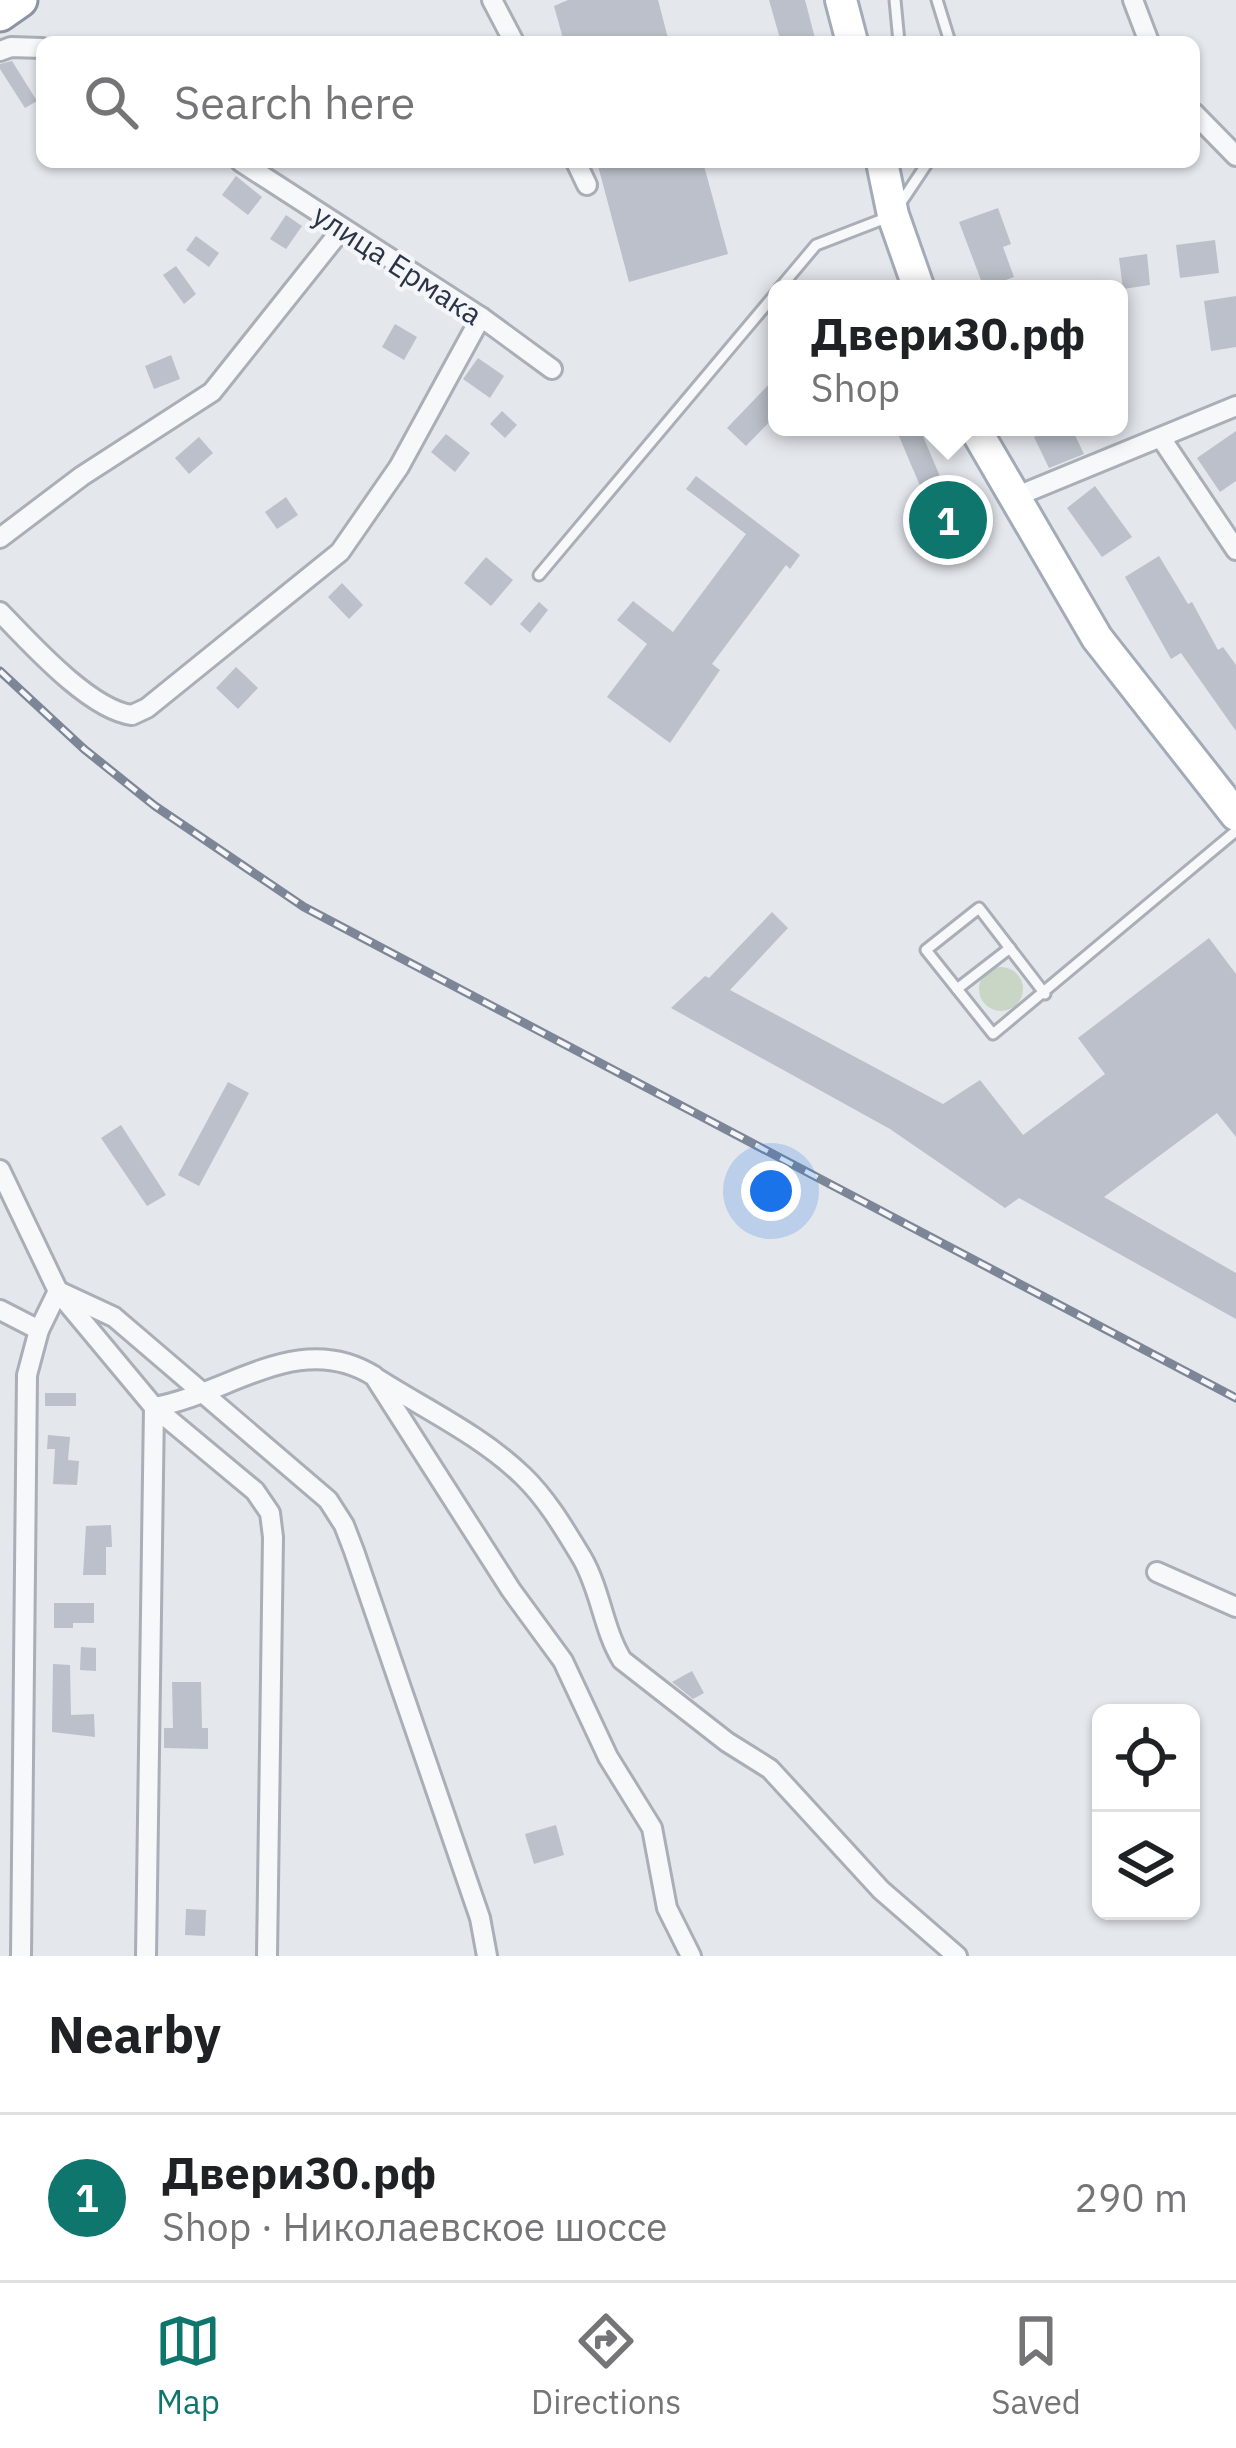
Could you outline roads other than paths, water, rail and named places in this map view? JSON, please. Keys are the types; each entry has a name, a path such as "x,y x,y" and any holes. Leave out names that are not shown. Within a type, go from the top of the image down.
{"highway":[{"path":"0,14 20,0"}],"main road":[{"path":"841,0 850,36"},
{"path":"886,168 893,215 916,280"},
{"path":"979,436 1097,638 1236,814"}],"street":[{"path":"492,0 511,36"},
{"path":"1133,0 1147,36"},
{"path":"0,51 36,48"},
{"path":"1200,119 1236,156"},
{"name":"улица Ермака","path":"251,168 553,369"},
{"path":"579,168 587,185"},
{"path":"0,538 82,476 212,392 342,229"},
{"path":"0,612 106,707 132,715 147,708 340,552 399,467 481,317"},
{"path":"1015,496 1236,406"},
{"path":"1161,439 1236,550"},
{"path":"0,1170 58,1291 154,1407 255,1491 272,1523 267,1956"},
{"path":"21,1956 27,1375 39,1330 58,1291"},
{"path":"58,1291 114,1318 328,1500 344,1525 481,1918 487,1956"},
{"path":"0,1310 39,1330"},
{"path":"154,1407 204,1395 279,1362 333,1359 374,1376 502,1458 544,1499 582,1559 622,1660 727,1742 770,1768 881,1889 957,1956"},
{"path":"374,1376 511,1590 563,1661 608,1757 656,1838 667,1908 691,1956"},
{"path":"146,1956 154,1407"},
{"path":"1157,1572 1236,1607"}],"lane":[{"path":"895,0 898,36"},
{"path":"938,0 948,36"},
{"path":"786,280 816,245 893,215 924,168"},
{"path":"538,575 768,302"},
{"path":"1046,994 979,908 926,950 993,1034 1046,994 1236,830"},
{"path":"957,989 1010,948"}],"railway":[{"path":"0,671 84,749 155,806 304,907 1236,1398"}],"place":[{"name":"Двери30.рф","path":"948,520"}]}
